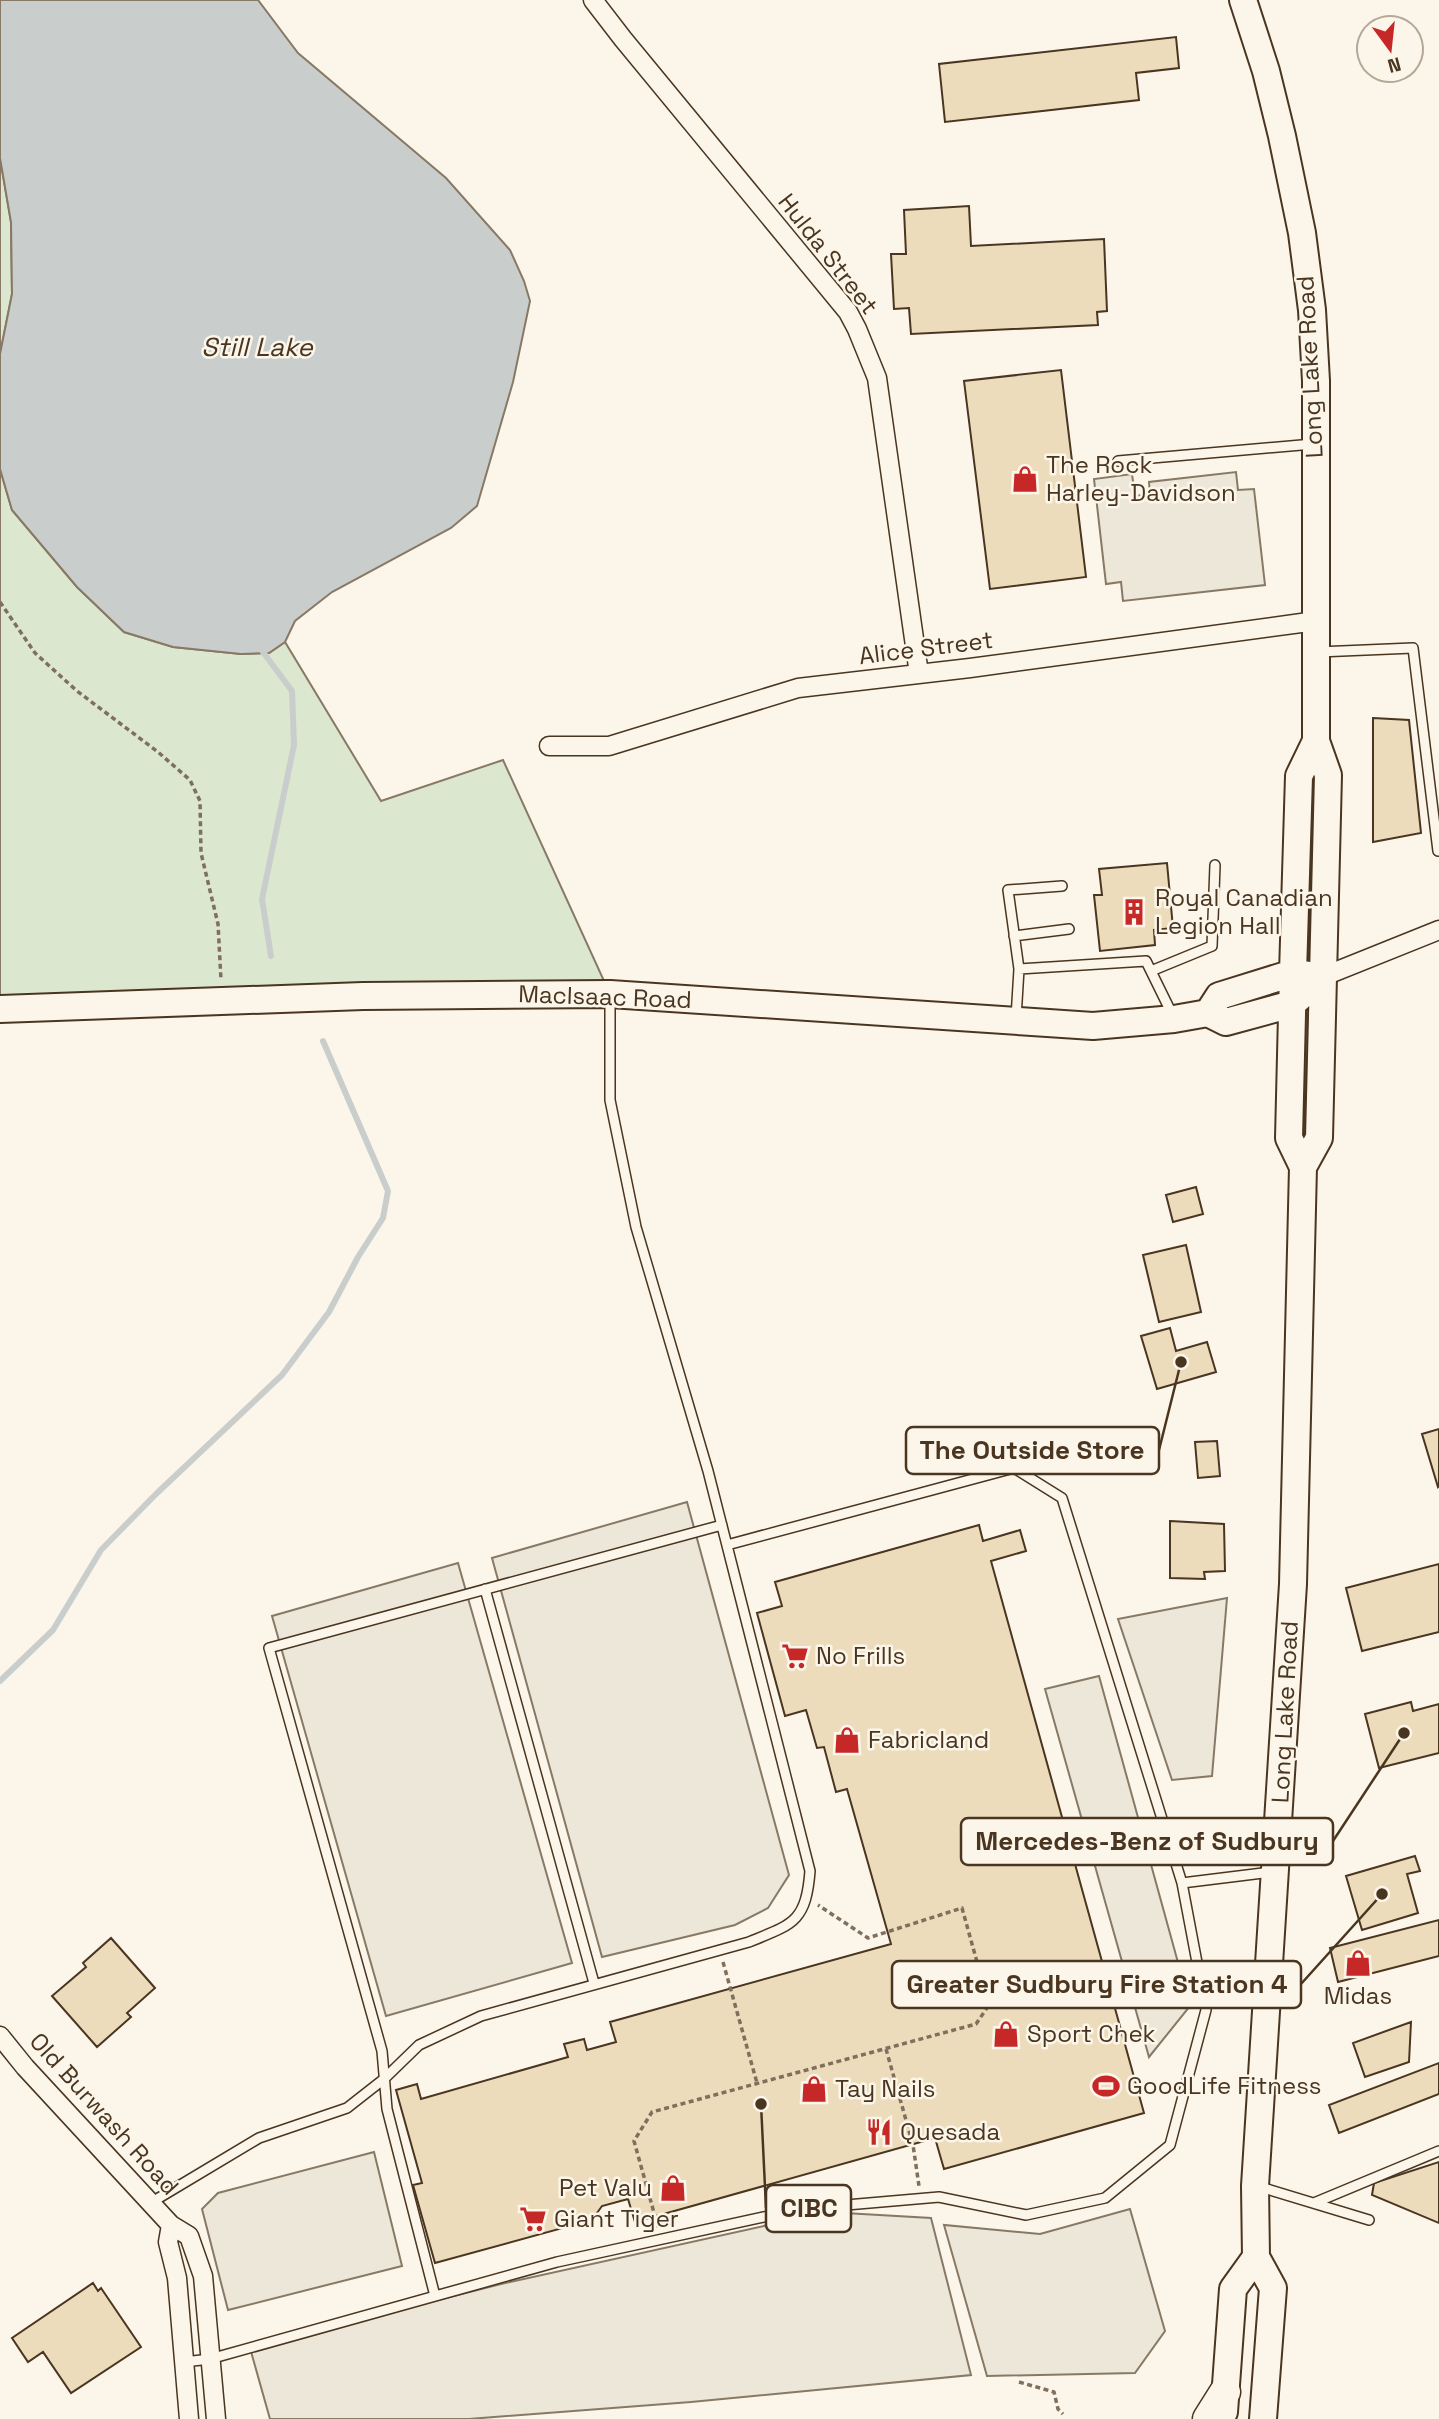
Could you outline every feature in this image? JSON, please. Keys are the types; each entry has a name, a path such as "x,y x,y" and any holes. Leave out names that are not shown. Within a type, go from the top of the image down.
{"main road":[{"name":"Long Lake Road","path":"1242,0 1266,71 1302,233 1312,310 1316,381 1316,741 1328,775 1318,1138 1303,1167 1293,1584 1255,2186 1255,2257"},
{"name":"Long Lake Road","path":"1303,1167 1289,1138 1292,1004 1299,776 1316,741"},
{"name":"MacIsaac Road","path":"1208,1013 1219,996 1293,973 1322,977"},
{"name":"MacIsaac Road","path":"0,1009 363,996 610,994 1093,1026 1174,1020 1208,1013 1226,1022 1292,1004 1322,977"},
{"path":"1208,2419 1224,2405 1233,2289 1255,2257 1273,2288 1263,2419"}],"street":[{"name":"Hulda Street","path":"593,0 622,39 848,312 858,329 877,378 919,674"},
{"name":"Alice Street","path":"549,746 609,746 798,688 1316,621"},
{"path":"1322,977 1439,930"},
{"name":"Old Burwash Road","path":"0,2036 25,2067 171,2225 189,2236 203,2276 216,2419"},
{"name":"Old Burwash Road","path":"171,2225 168,2242 177,2278 189,2419"}],"lane":[{"path":"1118,461 1315,444"},
{"path":"1316,652 1413,648 1438,851"},
{"path":"1151,971 1212,946 1215,865"},
{"path":"1016,1020 1019,969 1007,890 1062,886"},
{"path":"1014,936 1069,929"},
{"path":"1019,969 1146,961 1174,1020"},
{"path":"152,2202 259,2138 347,2108 384,2079 419,2045 481,2015 749,1942 790,1925 808,1898 810,1871 722,1525 636,1227 610,1100 610,994"},
{"path":"184,2362 210,2360 557,2262 800,2208 939,2197 1026,2215 1105,2199 1170,2145 1206,2010 1182,1883 1062,1498 1014,1468 727,1545"},
{"path":"435,2296 387,2109 382,2051 269,1648 722,1525"},
{"path":"485,1589 594,1983"},
{"path":"1182,1883 1276,1872"},
{"path":"1314,2203 1439,2151"},
{"path":"1255,2186 1369,2220"}],"path":[{"path":"0,602 35,653 77,691 158,752 190,780 200,801 201,853 218,924 223,1001"},
{"path":"662,2239 634,2141 652,2112 976,2024 989,2005 962,1908 868,1938 808,1898"},
{"path":"719,1950 757,2084"},
{"path":"886,2049 913,2145 921,2197"},
{"path":"1019,2382 1054,2392 1058,2409 1063,2414"}],"green space":[{"path":"0,158 11,222 12,294 0,354"},
{"path":"0,469 12,510 77,587 124,632 173,647 241,654 269,653 285,642 381,801 503,760 610,994 0,1009"}],"shaded area":[{"path":"1236,472 1238,490 1254,489 1265,585 1123,601 1121,582 1106,584 1094,479 1132,474 1135,496 1150,494 1149,482"},
{"path":"687,1502 789,1875 768,1908 735,1925 602,1957 492,1558"},
{"path":"458,1563 572,1963 386,2016 272,1616"},
{"path":"1227,1598 1212,1776 1172,1780 1118,1619"},
{"path":"1099,1676 1190,2006 1149,2057 1045,1689"},
{"path":"374,2152 402,2266 228,2310 202,2209 218,2193"},
{"path":"1130,2209 1165,2331 1135,2373 987,2376 944,2225 1040,2234"},
{"path":"827,2212 931,2218 971,2375 691,2402 469,2419 270,2419 250,2348 501,2284"}],"water":[{"name":"Still Lake","path":"0,0 258,0 298,53 446,178 510,250 524,281 530,301 513,382 477,506 451,528 332,592 295,621 285,642 269,653 241,654 173,647 124,632 77,587 12,510 0,469 0,354 12,294 11,222 0,158"}],"building":[{"path":"1176,37 1179,68 1136,73 1139,100 945,122 939,64"},
{"path":"969,206 971,246 1104,239 1107,311 1097,312 1098,325 911,334 909,308 894,309 891,254 906,254 904,210"},
{"name":"The Rock Harley-Davidson","path":"1061,370 1086,577 990,589 964,381"},
{"path":"1373,718 1409,720 1421,833 1373,842"},
{"name":"Royal Canadian Legion Hall","path":"1167,863 1173,928 1154,930 1155,945 1100,951 1094,895 1102,895 1099,869"},
{"path":"1196,1187 1203,1214 1173,1222 1166,1195"},
{"path":"1186,1245 1201,1312 1159,1322 1143,1255"},
{"path":"1170,1328 1176,1351 1207,1342 1216,1372 1157,1389 1141,1336"},
{"path":"1439,1429 1439,1486 1438,1487 1422,1434"},
{"path":"1217,1441 1220,1476 1198,1478 1195,1442"},
{"path":"1170,1521 1224,1524 1225,1571 1204,1572 1205,1579 1170,1578"},
{"path":"979,1525 983,1541 1020,1530 1026,1551 991,1561 1144,2113 944,2169 935,2138 635,2222 628,2199 602,2206 592,2220 435,2263 413,2185 422,2183 396,2090 417,2084 421,2099 568,2057 564,2044 584,2039 587,2050 616,2042 610,2022 891,1944 847,1789 836,1792 824,1747 817,1748 806,1710 785,1716 757,1613 782,1606 775,1582"},
{"path":"1439,1564 1439,1632 1362,1651 1346,1588"},
{"path":"1411,1702 1413,1711 1439,1704 1439,1753 1379,1768 1365,1714"},
{"path":"1415,1856 1420,1871 1407,1874 1418,1913 1362,1930 1346,1876"},
{"path":"1439,1920 1439,1956 1338,1982 1330,1948"},
{"path":"111,1938 155,1988 127,2013 131,2017 97,2047 52,1996 86,1967 83,1963"},
{"path":"1411,2022 1409,2062 1365,2077 1353,2043"},
{"path":"1439,2063 1439,2094 1339,2133 1329,2105"},
{"path":"1439,2162 1439,2223 1372,2195 1374,2183"},
{"path":"93,2283 98,2291 101,2288 141,2347 71,2393 43,2352 28,2362 12,2338"}],"waterway":[{"path":"263,652 292,691 294,745 262,899 271,956"},
{"path":"0,1681 53,1630 101,1550 282,1375 329,1312 358,1257 383,1218 388,1191 323,1041"}],"place":[{"name":"The Rock Harley-Davidson","path":"1025,479"},
{"name":"Royal Canadian Legion Hall","path":"1134,912"},
{"name":"The Outside Store","path":"1181,1362"},
{"name":"No Frills","path":"795,1656"},
{"name":"Mercedes-Benz of Sudbury","path":"1404,1733"},
{"name":"Fabricland","path":"847,1740"},
{"name":"Greater Sudbury Fire Station 4","path":"1382,1894"},
{"name":"Midas","path":"1358,1963"},
{"name":"Sport Chek","path":"1006,2034"},
{"name":"GoodLife Fitness","path":"1106,2086"},
{"name":"Tay Nails","path":"814,2089"},
{"name":"CIBC","path":"761,2104"},
{"name":"Quesada","path":"879,2132"},
{"name":"Pet Valu","path":"673,2188"},
{"name":"Giant Tiger","path":"533,2219"}]}
